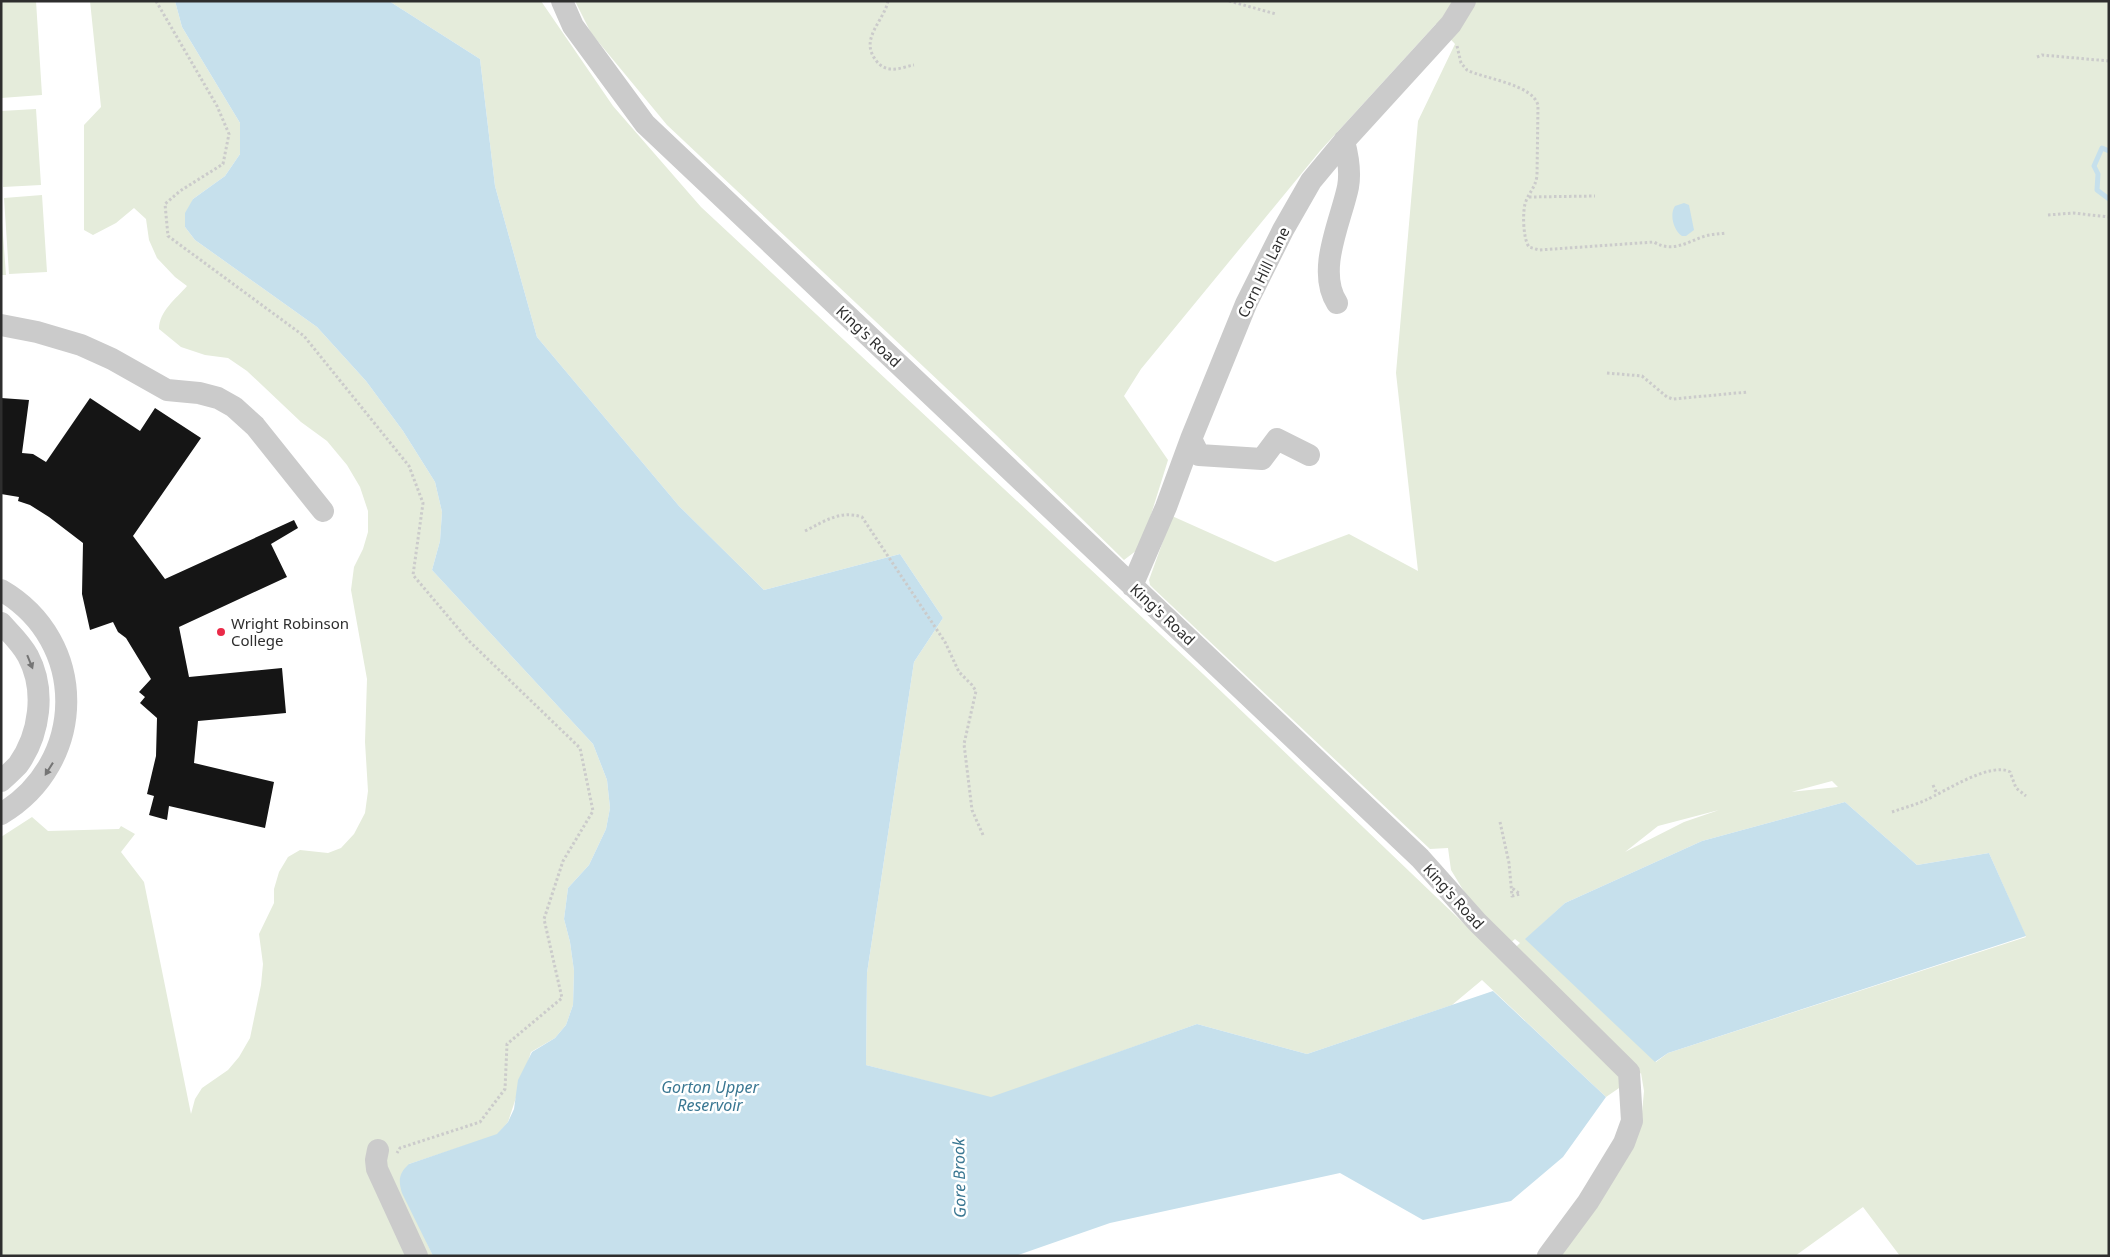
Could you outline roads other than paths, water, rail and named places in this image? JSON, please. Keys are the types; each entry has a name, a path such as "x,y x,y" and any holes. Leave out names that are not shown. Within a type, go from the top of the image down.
{"street":[{"name":"King's Road","path":"562,1 573,26 646,124 1420,858 1476,922 1629,1072 1632,1121 1624,1143 1588,1202 1548,1256"},
{"name":"Corn Hill Lane","path":"1132,586 1166,507 1191,439 1246,304 1283,230 1311,181 1461,8"},
{"path":"1337,303 1328,280 1334,239 1348,185 1349,164 1344,141"},
{"path":"1,325 37,332 81,346 112,359 167,390 199,393 218,398 234,407 255,426 323,511"},
{"path":"1191,439 1199,455 1262,459 1277,439 1309,455"},
{"path":"1,590 18,600 40,623 56,649 66,682 66,723 53,761 40,782 18,805 1,814"},
{"path":"1,623 20,643 29,657 37,683 39,703 37,723 32,740 18,765 1,781"},
{"path":"378,1150 376,1160 382,1179 417,1256"}],"water":[{"name":"Gorton Upper Reservoir","path":"175,1 389,1 480,59 495,186 537,337 679,506 764,590 900,554 943,618 914,662 867,973 866,1065 991,1097 1197,1024 1307,1054 1493,991 1606,1097 1563,1157 1511,1201 1423,1220 1340,1173 1110,1223 1015,1256 433,1256 402,1193 400,1184 401,1174 409,1164 497,1134 508,1122 514,1109 518,1080 532,1052 555,1038 566,1025 573,1005 574,971 570,942 564,919 568,888 589,865 606,829 610,808 607,780 593,744 432,570 440,541 442,512 435,482 403,431 366,381 317,327 195,240 185,227 185,213 193,199 225,176 240,154 240,123 182,27"},
{"path":"1684,203 1689,205 1694,230 1686,236 1682,236 1675,227 1672,214 1675,206"},
{"path":"1845,802 1917,865 1989,853 2026,936 1668,1053 1655,1062 1525,939 1565,903 1702,841"}],"waterway":[{"path":"2109,151 2102,148 2094,166 2098,174 2097,190 2109,199"}],"place":[{"name":"Wright Robinson College","path":"221,632"}],"water label":[{"name":"Gore Brook","path":"959,1178"}]}
